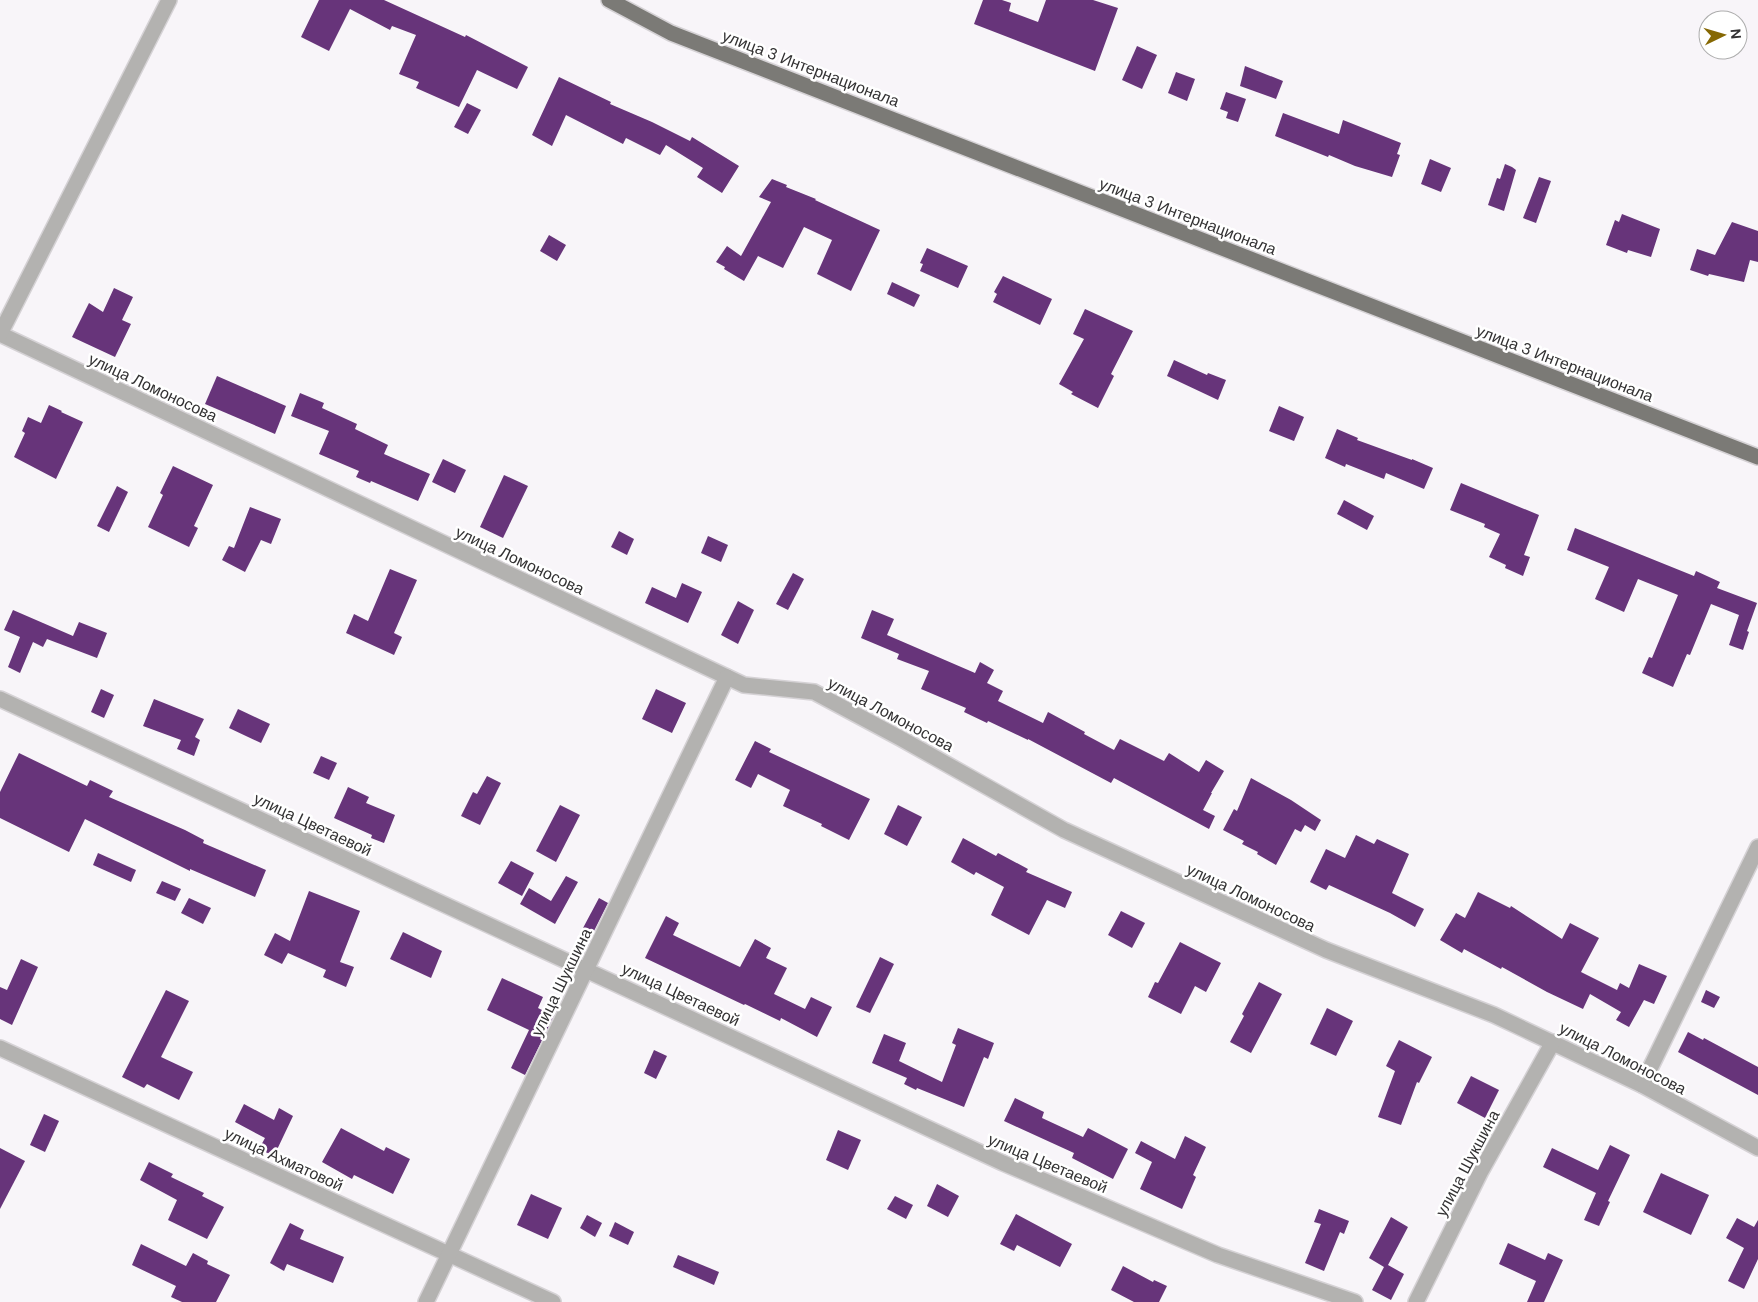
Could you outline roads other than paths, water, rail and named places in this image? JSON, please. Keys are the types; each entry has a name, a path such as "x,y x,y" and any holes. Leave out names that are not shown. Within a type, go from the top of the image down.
{"main road":[{"name":"улица 3 Интернационала","path":"609,0 671,32 1758,457"}],"street":[{"path":"0,334 169,0"},
{"name":"улица Ломоносова","path":"0,334 744,685 814,692 1064,830 1326,950 1494,1014 1642,1085 1758,1148"},
{"name":"улица Шукшина","path":"426,1302 727,677"},
{"name":"улица Цветаевой","path":"0,699 1003,1163 1218,1255 1355,1302"},
{"path":"1642,1085 1758,847"},
{"name":"улица Шукшина","path":"1416,1302 1481,1171 1553,1042"},
{"name":"улица Ахматовой","path":"0,1048 553,1302"}]}
